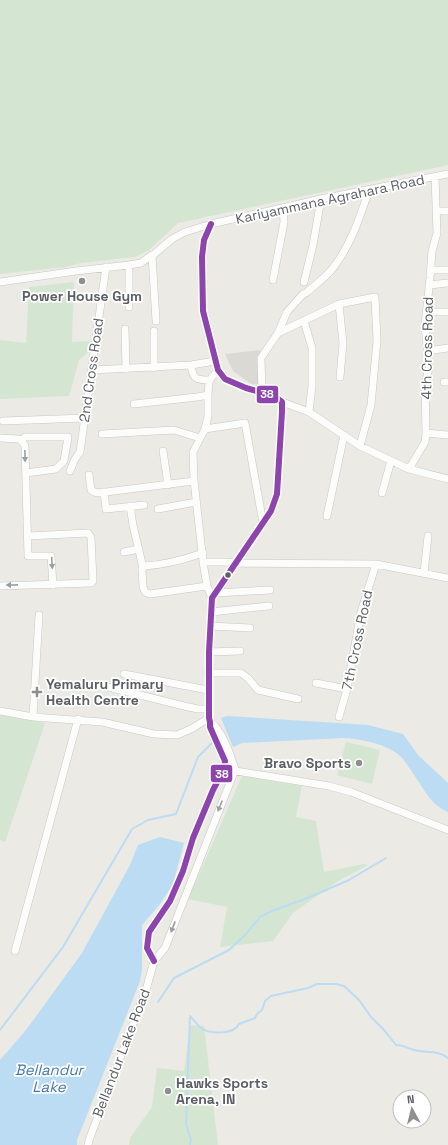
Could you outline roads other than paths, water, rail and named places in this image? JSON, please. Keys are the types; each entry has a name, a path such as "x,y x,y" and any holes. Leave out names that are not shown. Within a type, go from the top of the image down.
{"street":[{"name":"Kariyammana Agrahara Road","path":"0,282 106,267 129,266 141,263 172,239 184,232 211,224 321,199 448,174"},
{"name":"4th Cross Road","path":"409,469 425,442 426,434 425,384 429,368 425,325 432,251 437,233 435,177"},
{"path":"262,392 261,358 264,351 278,333 287,312 303,294 332,270 344,253 369,190"},
{"path":"304,282 313,245 321,199"},
{"path":"273,280 284,222 283,208"},
{"path":"436,211 448,211"},
{"path":"211,224 204,240 202,258 203,311 215,361 218,370 225,379 246,388 274,396 282,402 309,412 360,446 391,461 409,469 448,479"},
{"path":"152,255 156,321"},
{"path":"129,266 129,307"},
{"name":"2nd Cross Road","path":"70,471 80,452 106,267"},
{"path":"431,270 448,270"},
{"path":"429,285 448,283"},
{"path":"278,333 339,304 375,297 377,341 371,405 360,446"},
{"path":"339,304 343,343 340,376"},
{"path":"426,312 448,312"},
{"path":"304,321 312,348 312,386 309,412"},
{"path":"125,329 126,369"},
{"path":"154,331 154,368"},
{"path":"427,351 448,348"},
{"path":"92,370 154,368 191,365 215,361"},
{"path":"191,365 194,378 198,380 210,380"},
{"path":"213,595 207,586 203,562 194,482 193,452 205,429 208,416 210,380 218,370"},
{"path":"134,404 208,395"},
{"path":"154,961 147,948 149,932 170,901 183,871 193,838 227,763 229,750 211,723 209,709 208,673 213,595 271,511 277,494 282,402"},
{"path":"3,421 85,418"},
{"path":"205,429 245,423 263,523"},
{"path":"102,434 174,430 200,438"},
{"path":"426,434 448,435"},
{"path":"327,516 344,435"},
{"path":"21,440 25,436 68,437 64,461 56,469 26,473"},
{"path":"0,438 18,439 21,440 25,446 28,556 51,556 53,585"},
{"path":"163,451 168,485"},
{"path":"382,493 391,461"},
{"path":"89,475 91,490 98,493 194,482"},
{"path":"104,492 106,509 144,504"},
{"path":"158,509 196,502"},
{"path":"130,506 143,568 143,588 145,592 150,594 207,586"},
{"path":"0,586 91,583 93,581 91,537 88,533 28,536"},
{"path":"424,573 428,536"},
{"path":"124,552 139,549"},
{"path":"143,568 144,566 155,566 180,561 203,553"},
{"path":"203,562 376,564 448,578"},
{"name":"7th Cross Road","path":"339,717 347,689 360,612 376,564"},
{"path":"213,595 270,590"},
{"path":"211,612 269,606"},
{"path":"33,717 39,615"},
{"path":"210,626 250,628"},
{"path":"209,652 240,651"},
{"path":"208,673 241,673 248,678 258,690 298,699"},
{"path":"124,674 208,690"},
{"path":"316,683 347,689"},
{"path":"104,686 184,706 198,709 209,709"},
{"path":"0,711 33,717 78,719 102,722 154,734 177,735 211,723"},
{"path":"15,951 78,719"},
{"path":"227,763 235,770 329,786 343,790 448,830"},
{"name":"Bellandur Lake Road","path":"88,1145 146,990 154,961 165,948 235,770"}],"water":[{"path":"227,716 368,725 403,734 418,755 448,783 448,812 436,805 430,798 403,759 383,746 366,741 343,738 242,743 233,747 221,718"},
{"name":"Bellandur Lake","path":"160,837 184,843 173,884 160,904 142,925 142,970 140,981 77,1140 77,1145 0,1145 0,1060 26,1030 82,953 130,865 138,845"}],"waterway":[{"path":"0,1030 63,947 132,829 148,820 176,814 198,757 214,742"},
{"path":"158,1002 174,978 229,950 245,935 260,917 349,880 386,858"},
{"path":"190,1016 200,1027 205,1030 227,1032 236,1028 239,1024 255,1018 262,1010 265,1001 271,996 308,988 317,984 336,984 344,986 359,1000 371,1017 396,1045 439,1054 448,1058"},
{"path":"190,1016 186,1124 191,1140 190,1145"}],"place":[{"name":"Power House Gym","path":"82,281"},
{"name":"Yemaluru Primary Health Centre","path":"37,692"},
{"name":"Bravo Sports","path":"359,763"},
{"name":"Hawks Sports Arena, IN","path":"168,1091"}]}
